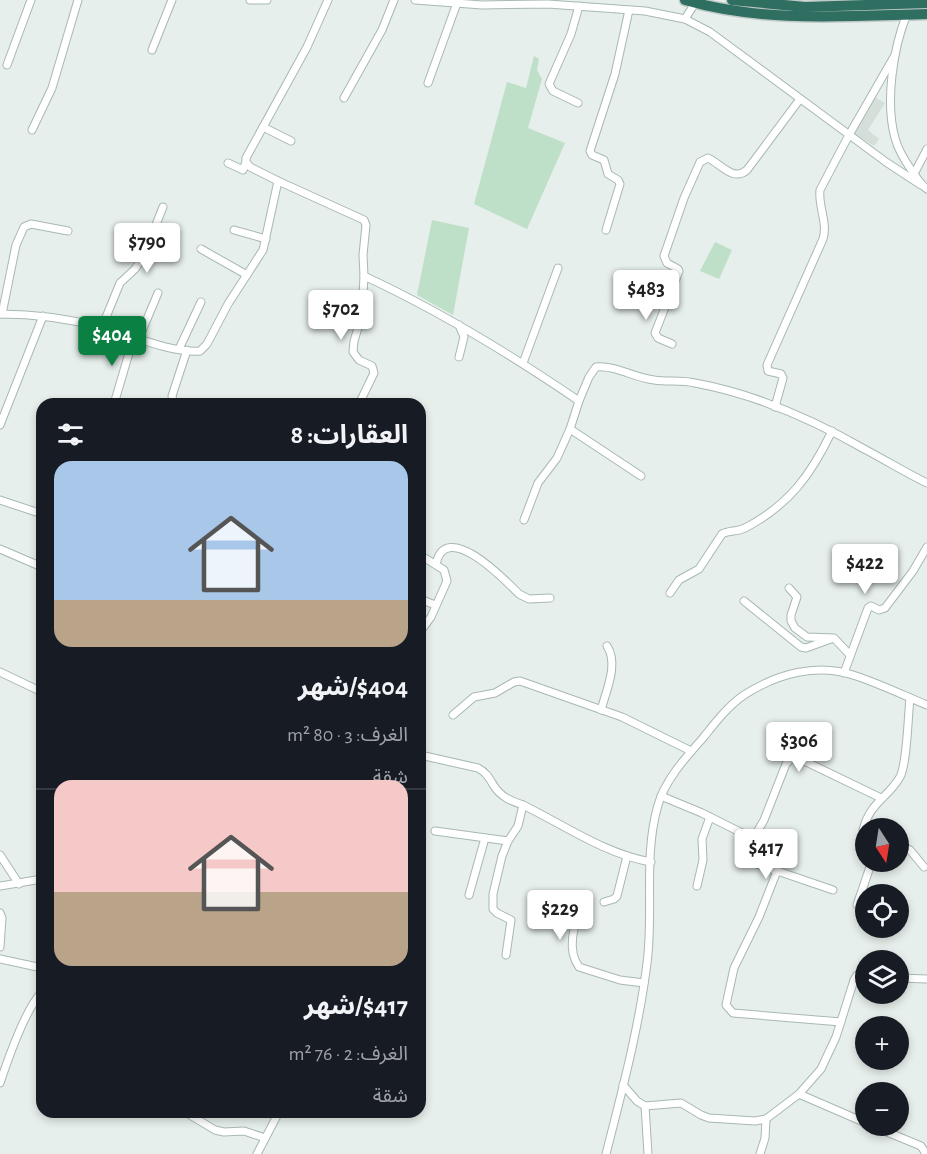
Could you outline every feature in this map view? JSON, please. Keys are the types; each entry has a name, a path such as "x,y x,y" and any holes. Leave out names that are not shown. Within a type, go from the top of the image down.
{"highway":[{"path":"732,0 805,7 927,3"},
{"path":"690,1 752,14 785,16 927,14"}],"street":[{"path":"7,66 31,0"},
{"path":"32,130 52,88 78,0"},
{"path":"152,50 172,0"},
{"path":"250,0 267,0"},
{"path":"228,163 243,170 263,127 307,47 328,0"},
{"path":"344,98 382,30 394,0"},
{"path":"415,0 579,6 663,13 685,19 710,32 849,135 924,187"},
{"path":"685,19 690,1"},
{"path":"428,83 457,3"},
{"path":"578,104 553,91 549,84 571,34 579,6"},
{"path":"606,230 620,184 608,174 604,160 592,155 590,151 618,66 628,10"},
{"path":"907,14 901,28 895,55 891,99 894,132 898,147 924,187"},
{"path":"775,407 783,378 781,374 768,371 767,365 826,230 820,190 895,55"},
{"path":"672,344 658,338 655,333 679,271 667,263 663,256 700,162 708,158 736,175 742,175 800,99"},
{"path":"263,127 291,141"},
{"path":"914,174 927,149"},
{"path":"246,162 250,167 278,182 364,220 366,225 362,315 353,352 360,360 372,366 374,373 362,398"},
{"path":"68,231 31,224 22,229 16,245 1,314 42,316 102,327 183,350 200,351 204,348 263,250 278,182"},
{"path":"102,327 120,283 135,269 143,257 163,207"},
{"path":"234,230 266,239"},
{"path":"201,249 247,274"},
{"path":"524,363 558,268"},
{"path":"364,276 459,325 524,363 579,401"},
{"path":"116,398 136,337 158,293"},
{"path":"172,398 183,350 201,302"},
{"path":"0,425 42,316"},
{"path":"459,325 464,337 459,357"},
{"path":"524,520 538,483 557,458 592,370 600,366 655,380 699,383 775,407 832,431 927,483"},
{"path":"570,429 641,476"},
{"path":"670,593 679,580 699,569 722,534 726,531 742,530 766,516 800,487 812,470 832,431"},
{"path":"0,500 36,512"},
{"path":"844,672 868,608 871,606 879,610 885,608 913,571 927,547"},
{"path":"0,549 36,564"},
{"path":"436,564 439,556 446,549 469,551 519,594 529,598 550,598"},
{"path":"426,558 444,570 447,581 426,625"},
{"path":"789,588 797,597 791,615 795,628 807,637 834,638 850,655"},
{"path":"426,601 435,605"},
{"path":"744,601 801,647 806,648 834,638"},
{"path":"601,710 610,679 612,661 607,646"},
{"path":"606,1154 623,1085 648,961 654,827 661,796 691,751 725,712 743,696 765,684 801,671 820,669 844,672 927,705"},
{"path":"0,672 36,689"},
{"path":"453,715 474,697 495,693 520,681 601,710 654,732 691,751"},
{"path":"867,818 870,811 900,777 904,763 910,698"},
{"path":"426,756 478,768 490,777 495,788 503,796 627,856 651,862"},
{"path":"833,890 757,864 746,851 764,820 786,764 796,757 881,798"},
{"path":"661,796 752,838"},
{"path":"506,956 511,920 496,913 492,904 493,894 508,841 518,826 523,805"},
{"path":"697,886 703,861 702,839 710,817"},
{"path":"435,831 508,841"},
{"path":"469,895 485,838"},
{"path":"909,850 924,867"},
{"path":"0,855 19,884"},
{"path":"604,902 617,896 627,856"},
{"path":"777,871 759,917 734,968 726,1005 733,1013 841,1022"},
{"path":"0,886 36,880"},
{"path":"582,901 573,933 574,957 579,967 620,980 644,983"},
{"path":"0,913 2,918 0,947"},
{"path":"0,959 36,967"},
{"path":"623,1085 637,1101 645,1106 681,1103 709,1118 755,1121 766,1119 799,1094 821,1069 841,1022 855,978"},
{"path":"909,978 927,979"},
{"path":"0,1083 20,1030 36,1000"},
{"path":"799,1094 855,1118"},
{"path":"645,1106 648,1154"},
{"path":"195,1118 215,1130 244,1131 265,1138"},
{"path":"257,1154 276,1118"},
{"path":"760,1154 765,1138 766,1119"},
{"path":"898,1136 924,1146 926,1154"}],"shaded area":[{"path":"874,97 885,103 868,130 879,139 874,146 853,133"}],"green space":[{"path":"534,56 539,59 537,70 542,79 528,128 565,143 527,229 474,204 507,82 526,88"},
{"path":"432,220 469,228 453,315 417,295"},
{"path":"715,242 732,250 719,279 700,271"}]}
